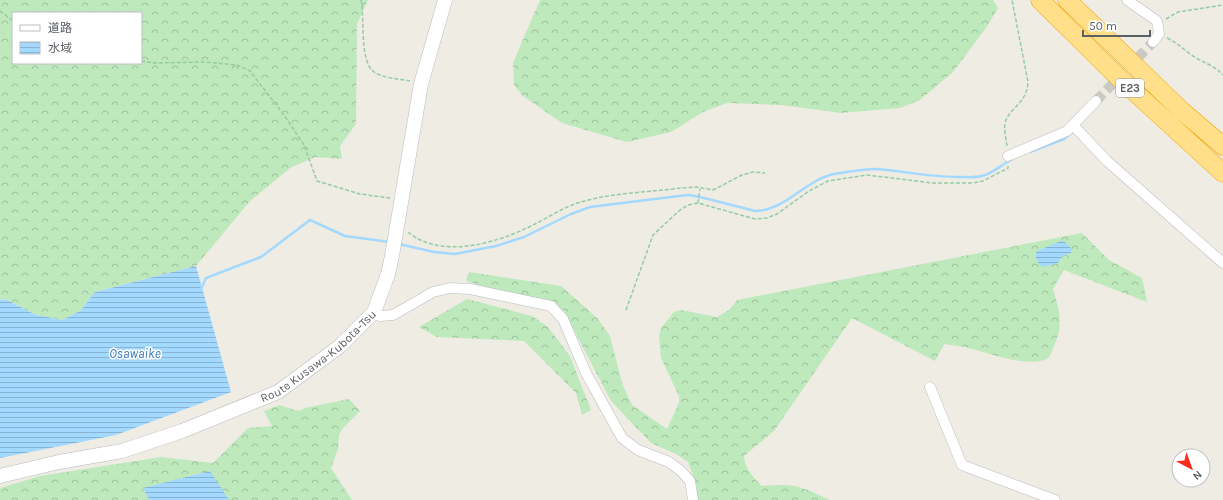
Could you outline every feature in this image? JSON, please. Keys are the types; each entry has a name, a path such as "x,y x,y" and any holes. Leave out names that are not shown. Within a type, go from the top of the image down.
{"highway":[{"name":"E23","path":"1040,0 1116,76 1223,173"},
{"name":"E23","path":"1067,0 1182,111 1223,146"}],"main road":[{"name":"Route Kusawa-Kubota-Tsu","path":"0,476 60,462 122,451 182,431 278,392 340,346 374,312 388,274 396,238 421,84 445,0"}],"street":[{"path":"1127,0 1156,21 1157,34"},
{"path":"1008,156 1061,135 1096,101"},
{"path":"1073,125 1107,161 1223,263"},
{"path":"374,312 380,316 394,315 433,292 450,288 470,289 551,306 563,319 586,373 622,438 638,450 670,462 681,471 690,481 693,500"},
{"path":"930,387 962,465 1055,500"}],"path":[{"path":"361,0 363,11 364,50 368,65 374,72 388,77 421,84"},
{"path":"1008,156 1005,124 1007,119 1024,99 1028,82 1012,0"},
{"path":"1223,5 1178,12 1157,34 1177,42 1191,55 1219,70 1223,75"},
{"path":"0,11 12,20"},
{"path":"142,61 154,63 204,62 237,65 250,71 304,144 317,181 360,194 402,200"},
{"path":"626,310 653,235 680,210 688,205 698,203 755,219 767,218 778,214 809,191 828,181 867,175 933,183 973,183 990,178 1008,168"},
{"path":"396,238 406,231 426,244 439,247 456,248 513,234 582,201 681,188 713,190 742,175 753,172 766,173"},
{"path":"698,203 700,189"}],"green space":[{"path":"0,0 368,0 357,24 356,124 340,146 342,159 315,157 290,168 250,201 196,266 95,292 81,310 63,320 36,315 5,299 0,300"},
{"path":"540,0 993,0 998,8 986,28 953,72 920,100 900,108 841,113 781,105 727,103 703,112 671,132 627,142 562,123 523,96 514,85 513,63"},
{"path":"1082,233 1109,260 1142,278 1147,302 1064,270 1053,289 1060,318 1059,331 1052,352 1046,359 1036,362 1026,362 965,347 944,344 935,361 852,318 774,431 744,456 748,469 762,486 791,485 812,491 830,500 695,500 697,487 688,462 676,454 651,443 611,401 564,311 466,281 469,272 561,286 597,318 610,336 623,386 632,405 667,429 679,403 679,396 661,358 659,336 661,328 674,312 681,310 717,317 729,310 737,300"},
{"path":"467,299 532,316 548,327 570,356 591,410 582,415 576,393 524,341 437,337 419,327"},
{"path":"349,399 360,411 342,429 339,435 338,449 331,468 352,500 0,500 0,488 40,476 161,457 213,463 248,428 272,426 264,411 279,405 299,411 305,408"}],"water":[{"path":"1064,241 1072,249 1071,253 1062,256 1058,263 1043,267 1041,266 1036,258 1037,251"},
{"name":"Osawaike","path":"196,266 231,392 116,435 0,458 0,300 5,299 36,315 63,320 81,310 95,292"},
{"path":"210,471 229,500 149,500 143,488"}],"waterway":[{"path":"1030,152 1064,139 1074,131 1075,133"},
{"path":"399,244 434,252 455,254 496,246 524,237 571,214 590,207 689,195 755,211 766,210 786,201 814,182 834,174 876,169 948,177 976,177 990,173 1011,160"},
{"path":"201,289 206,278 261,257 310,220 345,236 390,242"}],"tunnel":[{"path":"1096,101 1153,42"}]}
